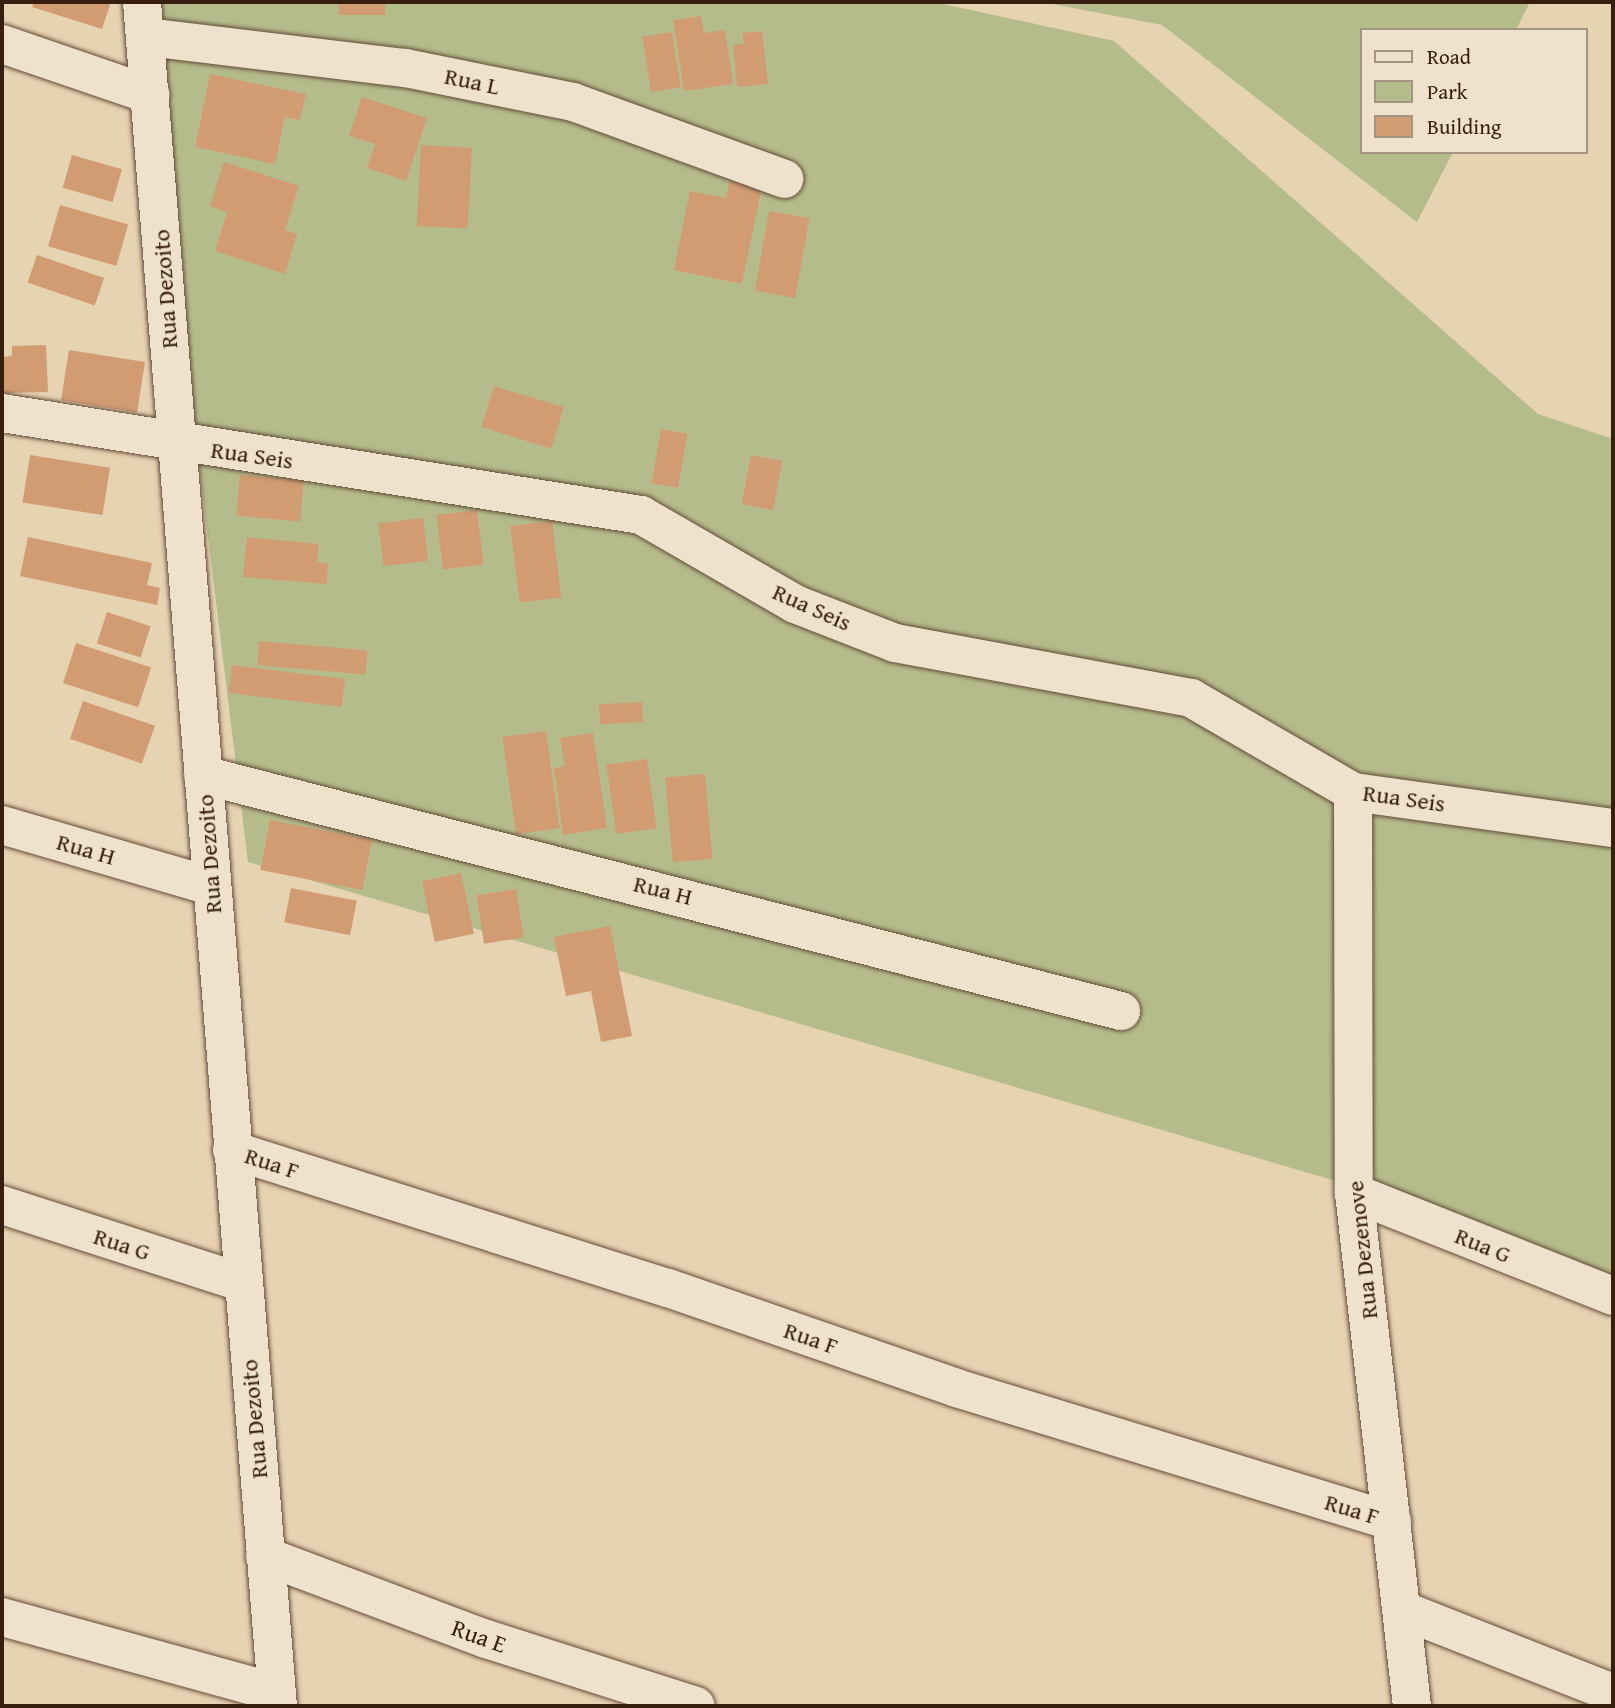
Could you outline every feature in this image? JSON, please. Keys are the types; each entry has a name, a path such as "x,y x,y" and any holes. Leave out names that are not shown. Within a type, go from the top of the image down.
{"street":[{"name":"Rua Dezoito","path":"144,19 232,1150 278,1700"},
{"name":"Rua L","path":"144,19 573,102 784,180"},
{"path":"2,44 151,95"},
{"name":"Rua Seis","path":"2,413 177,445 641,515 795,604 895,643 1191,698 1353,792 1613,828"},
{"name":"Rua H","path":"203,775 1121,1011"},
{"name":"Rua Dezenove","path":"1353,792 1354,1193 1412,1706"},
{"name":"Rua H","path":"2,825 211,886"},
{"name":"Rua F","path":"232,1150 668,1288 956,1388 1392,1521"},
{"name":"Rua G","path":"1354,1193 1613,1296"},
{"name":"Rua G","path":"2,1205 243,1283"},
{"name":"Rua E","path":"265,1556 486,1639 696,1706"},
{"path":"1402,1610 1613,1693"},
{"path":"2,1617 278,1700"}],"green space":[{"path":"142,2 934,2 1114,41 1538,414 1613,439 1613,1294 1370,1191 248,862"},
{"path":"1042,2 1530,2 1517,28 1360,28 1360,154 1452,154 1417,222 1162,25"}],"building":[{"path":"34,2 111,2 102,29 32,7"},
{"path":"339,2 385,2 385,15 339,15"},
{"path":"701,16 704,33 725,30 733,84 684,91 673,20"},
{"path":"762,31 768,84 737,87 733,45 744,44 742,33"},
{"path":"672,32 681,87 651,92 642,37"},
{"path":"210,74 306,94 300,120 285,117 275,164 195,147"},
{"path":"362,97 427,118 406,181 367,168 375,144 349,136"},
{"path":"421,145 472,148 468,229 417,226"},
{"path":"72,155 122,169 113,202 63,188"},
{"path":"224,162 299,186 285,230 297,234 285,274 215,251 227,212 210,206"},
{"path":"730,179 762,186 742,284 674,270 690,191 726,198"},
{"path":"60,205 128,225 116,266 48,246"},
{"path":"769,211 809,218 795,298 755,291"},
{"path":"37,255 104,278 95,306 28,282"},
{"path":"46,345 48,392 2,393 2,357 12,356 12,346"},
{"path":"69,350 145,362 137,412 61,400"},
{"path":"494,386 564,407 551,448 481,427"},
{"path":"661,429 688,434 678,488 651,483"},
{"path":"30,455 110,468 102,515 22,502"},
{"path":"751,455 782,461 773,510 741,504"},
{"path":"240,475 304,481 300,521 236,516"},
{"path":"477,510 484,565 443,570 436,515"},
{"path":"423,518 428,561 384,566 378,523"},
{"path":"552,521 561,597 520,603 510,526"},
{"path":"28,537 152,563 147,585 160,588 157,605 20,576"},
{"path":"247,537 319,544 317,562 328,563 327,584 243,577"},
{"path":"107,612 151,626 141,658 97,643"},
{"path":"259,641 368,650 365,674 257,665"},
{"path":"76,643 151,667 138,707 63,683"},
{"path":"232,665 345,679 342,707 229,693"},
{"path":"83,701 155,726 142,764 70,739"},
{"path":"642,702 643,722 600,724 599,704"},
{"path":"546,731 560,828 516,834 502,737"},
{"path":"593,733 607,828 563,835 554,768 565,766 560,738"},
{"path":"647,759 657,828 616,834 606,765"},
{"path":"705,774 712,859 673,862 665,777"},
{"path":"270,820 372,840 362,890 260,870"},
{"path":"461,873 474,934 435,942 422,881"},
{"path":"291,888 357,901 350,935 284,922"},
{"path":"516,889 524,937 484,944 476,895"},
{"path":"610,926 632,1036 601,1042 591,991 566,996 554,937"}]}
